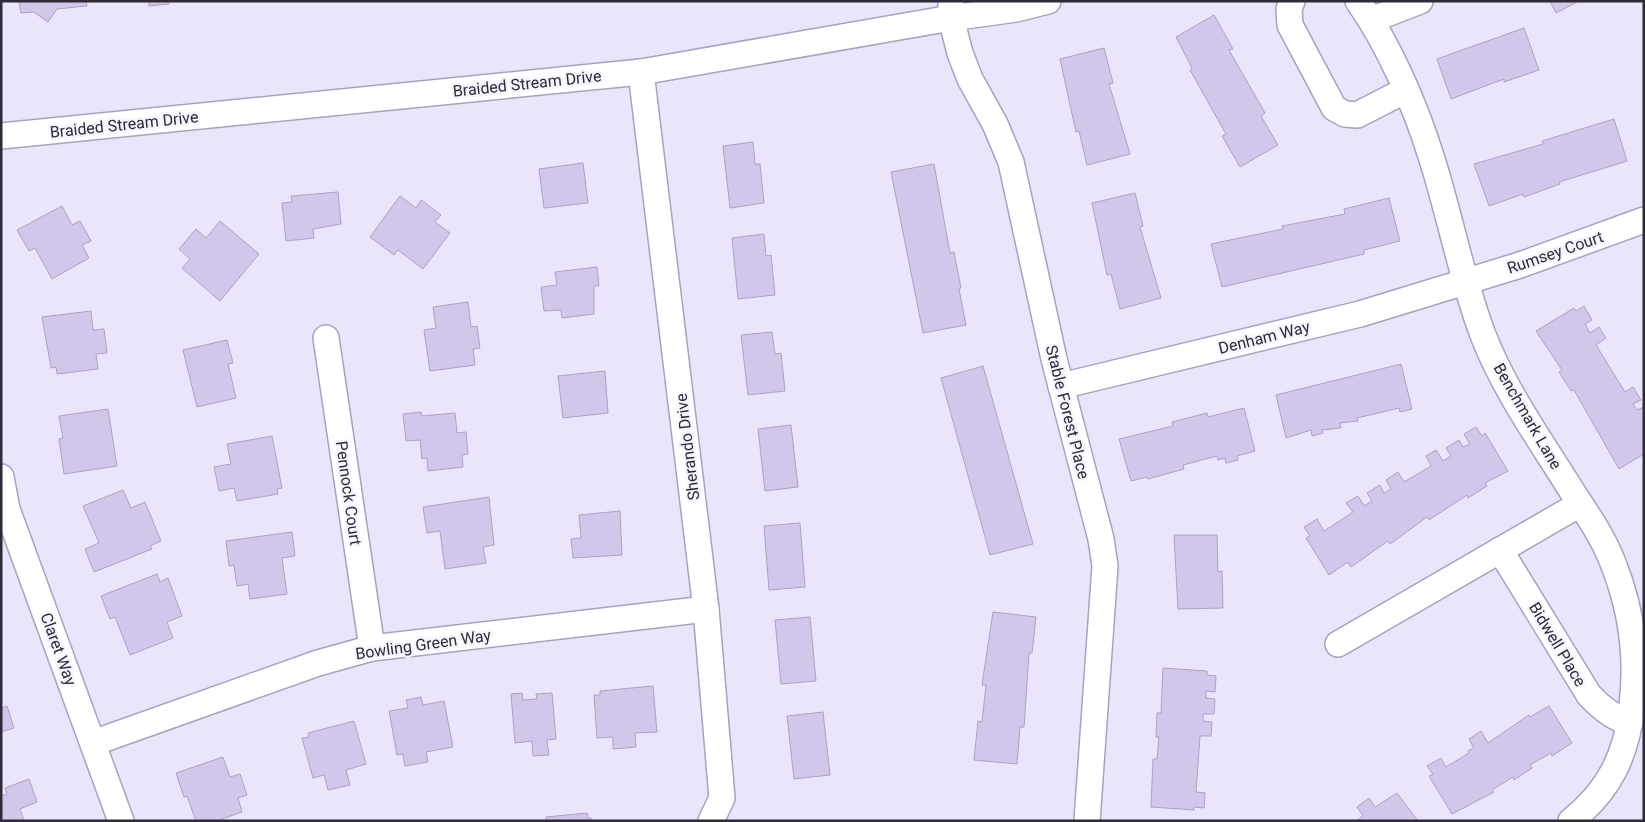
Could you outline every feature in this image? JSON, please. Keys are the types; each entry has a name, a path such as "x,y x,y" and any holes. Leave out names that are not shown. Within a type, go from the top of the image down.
{"street":[{"name":"Braided Stream Drive","path":"1,136 641,72 951,10 1016,9 1048,1"},
{"path":"1292,1 1289,9 1290,24 1334,108 1345,114 1357,115 1406,90"},
{"path":"1364,10 1420,1"},
{"name":"Stable Forest Place","path":"951,10 960,53 970,79 995,124 1011,162 1061,386 1101,539 1105,566 1087,821"},
{"name":"Benchmark Lane","path":"1364,10 1406,90 1431,155 1466,282 1484,336 1507,386 1594,524 1612,561 1626,600 1634,641 1635,682 1630,723 1620,758 1606,784 1587,808 1571,821"},
{"name":"Sherando Drive","path":"641,72 706,609 722,798 711,821"},
{"name":"Rumsey Court","path":"1466,282 1520,265 1644,220"},
{"name":"Denham Way","path":"1061,386 1360,314 1466,282"},
{"name":"Pennock Court","path":"326,338 372,648"},
{"name":"Claret Way","path":"1,477 7,509 121,821"},
{"path":"1338,644 1580,504"},
{"name":"Bidwell Place","path":"1500,550 1589,695 1601,708 1620,720 1630,723"},
{"name":"Bowling Green Way","path":"94,743 318,663 372,648 706,609"}],"building":[{"path":"19,1 86,1 87,6 57,9 48,22 34,12 21,13"},
{"path":"149,1 168,1 169,4 149,6"},
{"path":"1550,1 1579,1 1556,13"},
{"path":"1214,15 1233,49 1229,50 1265,113 1261,116 1278,145 1240,167 1222,136 1226,134 1190,70 1192,68 1176,37"},
{"path":"1524,28 1539,70 1504,82 1504,79 1451,99 1437,59"},
{"path":"1104,48 1113,83 1109,84 1130,154 1087,165 1079,131 1076,132 1060,59"},
{"path":"1614,119 1627,161 1559,182 1560,184 1524,197 1523,194 1489,206 1474,164 1543,144 1542,141"},
{"path":"753,142 755,164 760,164 764,203 730,208 723,146"},
{"path":"583,163 588,203 544,208 539,169"},
{"path":"934,164 950,253 954,252 966,325 923,333 891,172"},
{"path":"338,192 341,224 313,229 314,238 286,241 282,203 292,202 291,196"},
{"path":"1135,193 1143,226 1140,227 1161,298 1120,309 1111,274 1107,275 1092,203"},
{"path":"400,196 416,208 421,200 441,215 435,222 450,233 423,269 398,250 394,255 370,237"},
{"path":"1389,198 1400,241 1364,250 1364,254 1222,287 1211,244 1283,229 1282,226 1345,214 1344,209"},
{"path":"62,206 72,225 80,221 91,241 82,245 89,258 52,279 35,248 29,251 17,230"},
{"path":"220,221 259,254 220,301 182,268 190,259 179,249 196,229 206,238"},
{"path":"764,234 766,256 771,255 775,295 738,299 732,238"},
{"path":"597,267 599,286 594,286 594,314 562,318 561,310 544,311 541,287 557,285 555,272"},
{"path":"468,302 471,327 477,326 480,348 473,349 475,365 430,371 424,330 436,328 433,307"},
{"path":"1584,306 1592,320 1585,324 1590,333 1599,327 1606,338 1596,345 1625,392 1633,387 1641,400 1633,404 1637,410 1644,407 1644,454 1619,469 1574,390 1571,391 1559,372 1562,370 1536,331 1574,308 1576,311"},
{"path":"91,311 93,330 104,329 107,353 96,354 98,369 57,374 56,367 51,368 42,317"},
{"path":"772,332 775,354 781,353 785,391 748,395 741,335"},
{"path":"227,340 233,363 228,364 236,398 197,407 183,350"},
{"path":"1401,364 1412,409 1400,412 1399,408 1357,418 1358,421 1340,423 1341,428 1322,430 1323,433 1312,436 1311,430 1286,438 1276,395"},
{"path":"983,366 1033,544 990,555 941,378"},
{"path":"605,371 608,413 563,418 558,376"},
{"path":"1244,408 1255,451 1237,456 1238,460 1226,463 1225,458 1218,460 1217,456 1183,465 1184,469 1148,479 1147,477 1131,481 1119,439 1173,426 1172,422 1207,413 1208,417"},
{"path":"108,409 117,466 64,474 59,439 63,438 59,416"},
{"path":"421,412 422,416 455,413 457,433 466,432 468,454 462,455 463,467 428,471 427,458 422,459 420,440 406,441 403,414"},
{"path":"791,425 798,487 765,491 758,429"},
{"path":"1476,427 1482,436 1485,433 1508,471 1485,483 1487,486 1468,498 1467,495 1429,520 1427,517 1390,544 1388,541 1351,567 1348,562 1329,575 1306,538 1310,536 1304,527 1317,519 1324,531 1353,512 1346,503 1358,496 1364,506 1372,501 1367,493 1380,485 1384,493 1391,489 1386,480 1398,472 1404,482 1431,466 1426,456 1436,450 1443,461 1451,456 1446,448 1459,440 1463,447 1470,444 1464,434"},
{"path":"272,436 282,488 277,489 278,494 237,501 234,488 219,491 214,467 231,464 227,444"},
{"path":"123,490 131,508 145,502 161,541 150,546 152,549 94,572 85,549 99,543 83,506"},
{"path":"489,497 494,545 483,547 486,563 445,569 440,531 427,533 423,507"},
{"path":"620,511 622,555 573,558 571,539 581,538 579,515"},
{"path":"800,523 805,587 769,590 764,526"},
{"path":"292,532 295,556 282,558 287,594 250,599 248,584 237,586 234,565 229,566 226,541"},
{"path":"1174,535 1217,535 1218,572 1222,571 1223,608 1178,609"},
{"path":"157,574 160,582 168,578 182,616 167,622 173,638 130,655 115,617 110,619 101,596"},
{"path":"993,612 1036,617 1032,653 1029,653 1024,727 1020,727 1017,764 974,760 978,721 982,722 986,685 982,685"},
{"path":"810,617 816,681 781,684 775,620"},
{"path":"1163,668 1207,671 1207,675 1216,676 1215,692 1206,691 1206,698 1215,699 1214,714 1203,714 1203,721 1212,722 1211,736 1200,736 1196,792 1205,793 1204,808 1194,807 1194,810 1151,807 1153,759 1157,759 1159,737 1156,737 1157,713 1161,713"},
{"path":"653,686 657,732 635,733 636,747 613,749 613,737 597,738 594,695 600,695 600,691"},
{"path":"522,693 523,700 537,699 536,694 552,693 556,739 547,740 549,755 533,756 532,741 515,743 511,694"},
{"path":"421,697 423,705 444,701 453,747 426,752 428,762 405,766 403,754 397,755 389,711 408,708 406,700"},
{"path":"7,706 14,728 1,732 1,708"},
{"path":"1549,706 1572,743 1552,756 1551,753 1530,765 1532,768 1514,780 1513,777 1492,790 1494,792 1452,814 1429,776 1433,774 1427,766 1441,758 1446,767 1474,748 1469,739 1481,731 1488,743 1529,715 1530,717"},
{"path":"823,712 830,775 794,779 787,716"},
{"path":"354,721 366,764 346,770 350,785 328,790 324,775 313,778 302,738 309,737 308,733"},
{"path":"223,757 230,777 240,774 247,795 238,798 242,812 216,821 196,821 187,796 184,797 176,773"},
{"path":"29,779 37,802 20,809 24,821 1,821 1,796 7,794 5,788"},
{"path":"1397,793 1418,821 1356,821 1363,816 1357,807 1369,798 1375,807"},
{"path":"587,813 591,821 546,821 546,817"}]}
